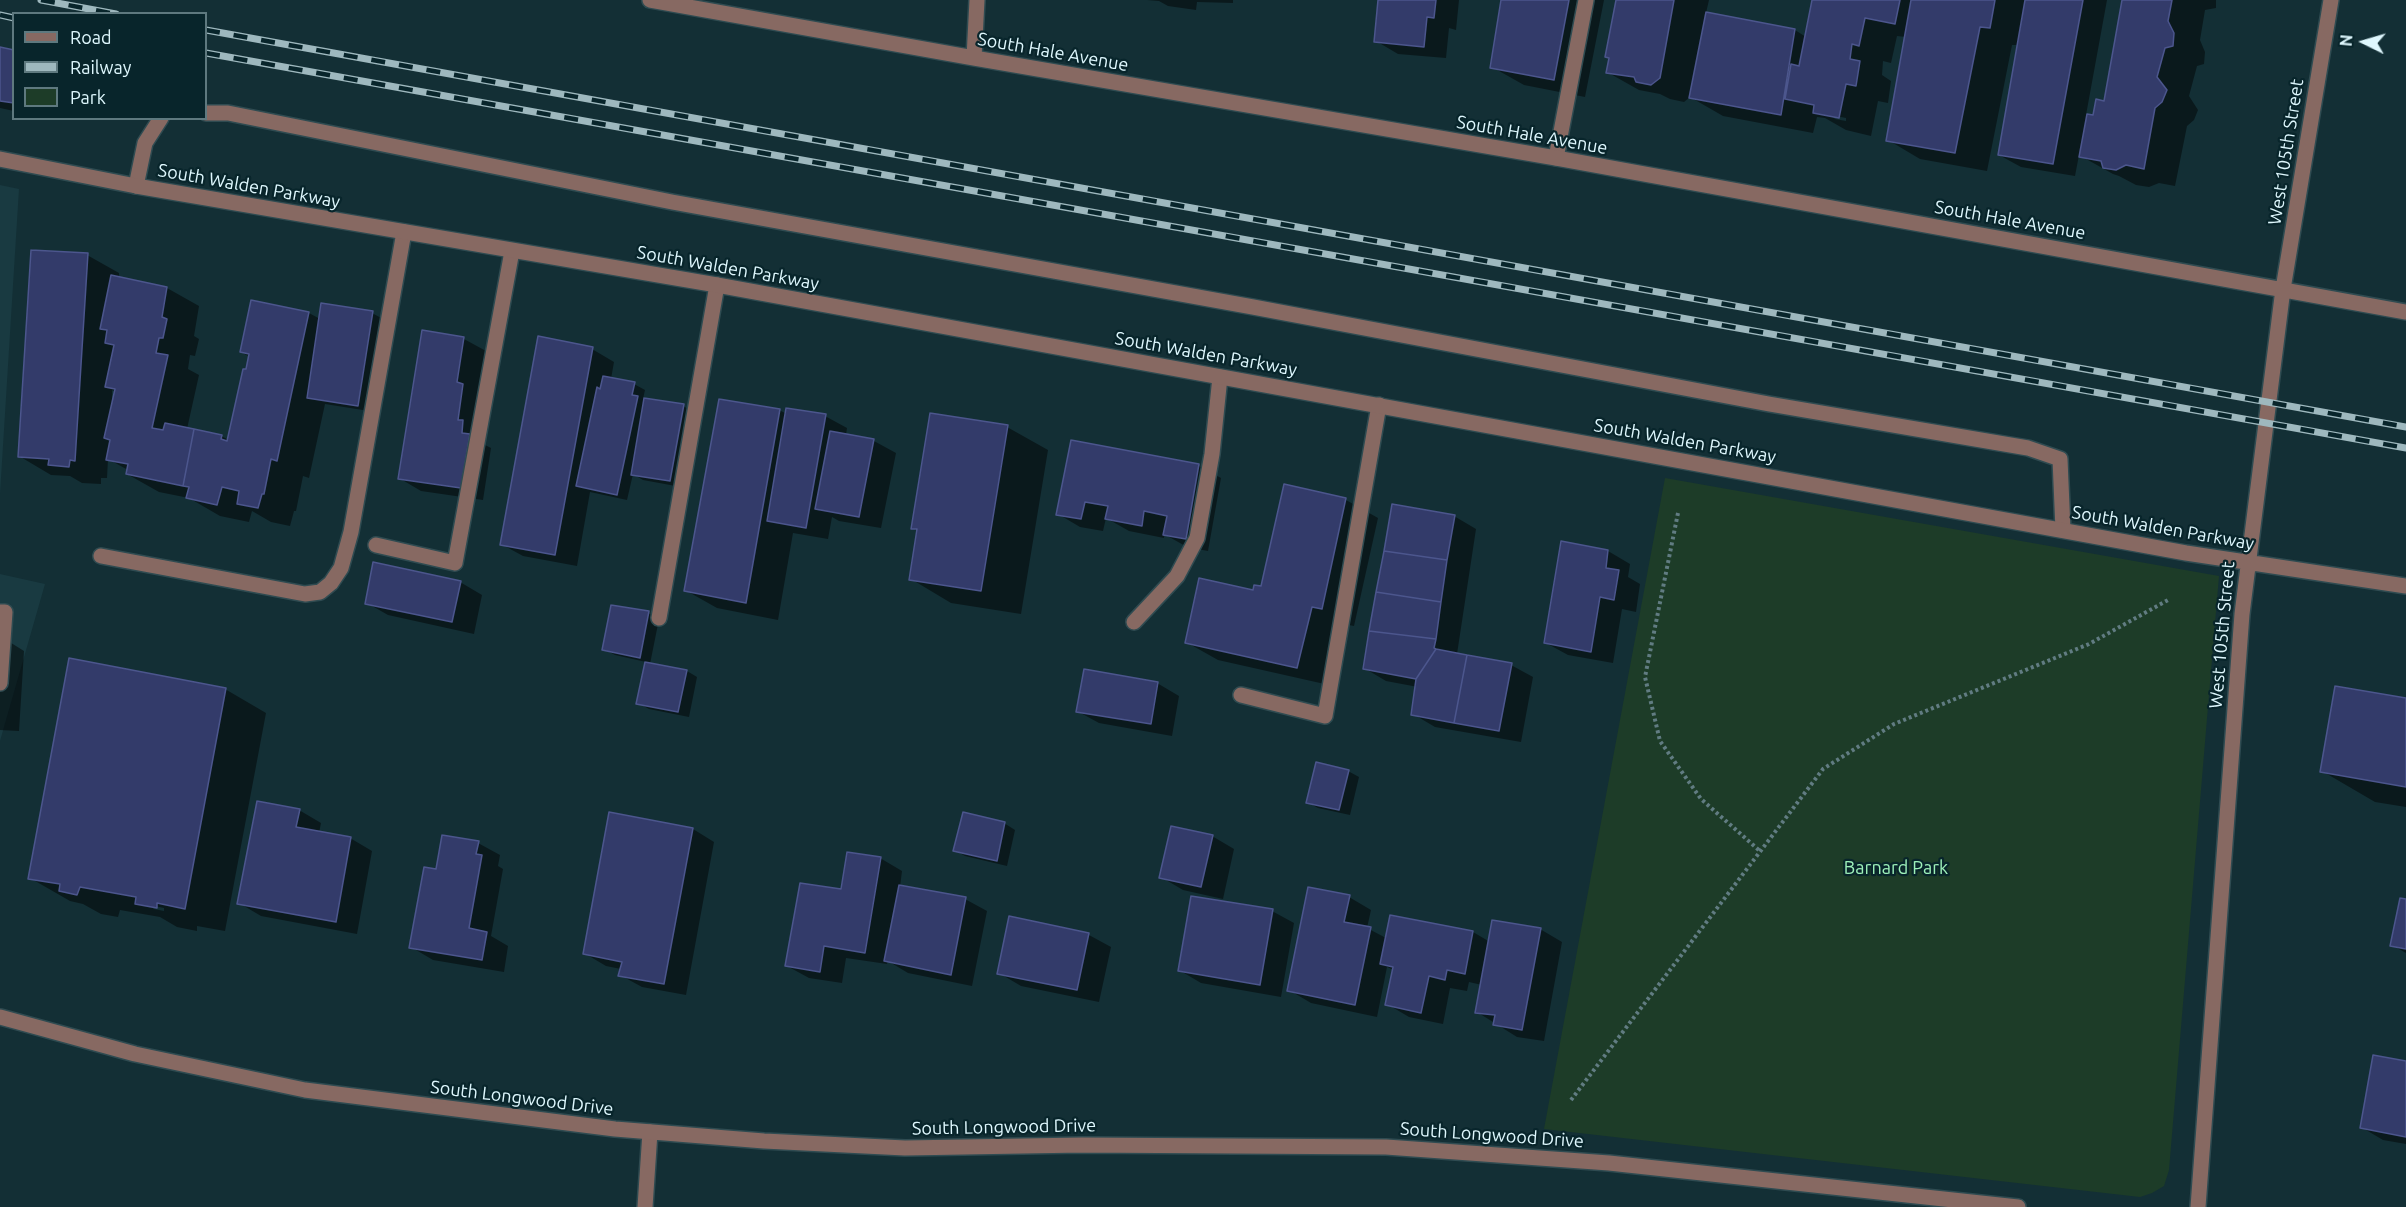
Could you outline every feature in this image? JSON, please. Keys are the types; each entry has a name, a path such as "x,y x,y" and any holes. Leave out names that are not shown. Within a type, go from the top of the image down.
{"street":[{"name":"South Hale Avenue","path":"650,0 1557,158 2406,312"},
{"path":"974,58 977,0"},
{"path":"1557,158 1586,0"},
{"name":"West 105th Street","path":"2198,1207 2242,614 2283,289 2331,0"},
{"path":"207,113 238,115 672,202 1253,307 1769,404 2028,448 2060,459 2063,530"},
{"path":"136,186 145,143 160,120"},
{"name":"South Walden Parkway","path":"0,159 136,186 717,285 2248,563 2406,586"},
{"path":"101,556 305,594 320,592 331,583 341,568 351,532 404,232"},
{"path":"376,545 455,563 512,251"},
{"path":"659,618 717,285"},
{"path":"1134,622 1177,576 1197,538 1212,454 1221,377"},
{"path":"1240,695 1325,716 1379,405"},
{"path":"0,612 5,612 0,683"},
{"name":"South Longwood Drive","path":"0,1017 135,1053 305,1090 650,1132 764,1141 905,1148 1082,1145 1386,1147 1609,1163 2018,1207"},
{"path":"645,1207 650,1132"}],"path":[{"path":"1678,513 1645,677 1660,741 1701,798 1760,851"},
{"path":"1571,1100 1823,769 1894,724 2089,644 2168,600"}],"shaded area":[{"path":"0,185 19,189 0,494"},
{"path":"0,574 45,584 0,741"}],"green space":[{"name":"Barnard Park","path":"1665,478 2219,576 2169,1170 2164,1186 2140,1197 1544,1129"}],"building":[{"path":"1378,0 1436,0 1434,18 1427,17 1424,47 1374,42"},
{"path":"1501,0 1569,0 1554,80 1490,68"},
{"path":"1616,0 1674,0 1660,78 1651,85 1636,82 1634,77 1606,73 1609,58 1605,57"},
{"path":"1812,0 1900,0 1895,24 1865,18 1859,46 1852,44 1850,59 1860,61 1856,86 1846,84 1839,118 1813,113 1814,105 1785,99 1791,64 1799,66"},
{"path":"1911,0 1995,0 1990,28 1980,27 1955,153 1886,141"},
{"path":"2025,0 2083,0 2053,164 1998,155"},
{"path":"2122,0 2172,0 2168,21 2174,33 2173,46 2165,48 2157,77 2167,90 2162,102 2155,108 2144,169 2126,165 2116,170 2103,168 2101,161 2079,157 2087,114 2093,115 2096,99 2104,101"},
{"path":"1706,12 1795,29 1781,115 1689,98"},
{"path":"0,47 12,50 12,103 0,101"},
{"path":"31,250 88,253 75,461 70,460 69,467 48,465 49,459 18,457"},
{"path":"111,275 167,287 162,317 167,319 163,338 159,338 156,353 168,355 152,428 163,430 165,423 194,429 183,486 126,474 128,464 106,460 110,440 104,438 115,389 105,387 114,345 105,343 107,330 100,329"},
{"path":"251,300 309,312 277,461 271,459 264,494 262,494 258,508 237,504 239,491 222,487 217,505 186,498 189,487 183,486 194,429 222,435 221,439 227,441 243,369 246,369 249,354 240,352"},
{"path":"321,303 373,311 358,406 307,398"},
{"path":"422,330 464,337 457,382 463,384 458,420 463,420 462,433 470,434 461,488 398,479"},
{"path":"538,336 593,347 555,555 500,545"},
{"path":"603,376 635,382 632,395 638,396 617,495 576,486 597,387 600,389"},
{"path":"644,398 684,404 670,481 631,475"},
{"path":"719,399 780,409 746,603 684,591"},
{"path":"786,408 826,414 806,528 767,521"},
{"path":"930,413 1008,425 981,591 909,580 917,529 911,529"},
{"path":"830,431 874,439 859,517 815,509"},
{"path":"1071,440 1199,464 1186,539 1163,535 1167,516 1144,511 1142,526 1105,519 1108,506 1085,502 1081,519 1056,515"},
{"path":"1284,484 1346,498 1322,609 1312,607 1297,668 1185,643 1199,578 1253,590 1254,585 1261,586"},
{"path":"1392,504 1455,515 1447,560 1384,551"},
{"path":"1561,541 1608,550 1606,568 1619,570 1614,600 1600,597 1591,652 1544,643"},
{"path":"1384,551 1447,560 1441,602 1376,592"},
{"path":"373,562 461,581 452,622 365,604"},
{"path":"1376,592 1441,602 1436,639 1369,631"},
{"path":"611,605 649,611 640,658 602,650"},
{"path":"1369,631 1436,639 1434,648 1436,649 1416,679 1363,669"},
{"path":"1436,649 1467,655 1454,723 1411,715 1416,679"},
{"path":"1467,655 1512,663 1499,731 1454,723"},
{"path":"69,658 226,688 185,909 157,903 157,908 135,904 136,897 80,887 77,895 59,891 60,884 28,879"},
{"path":"645,662 687,670 678,712 636,704"},
{"path":"1084,669 1158,682 1151,724 1076,712"},
{"path":"2335,686 2406,698 2406,787 2320,772"},
{"path":"1316,762 1349,770 1339,810 1306,803"},
{"path":"257,801 300,809 296,827 351,837 336,922 237,904"},
{"path":"609,812 693,828 664,984 618,976 622,962 583,954"},
{"path":"963,812 1005,822 997,861 953,851"},
{"path":"1171,826 1213,835 1201,887 1159,878"},
{"path":"442,835 479,841 476,854 482,855 469,928 487,932 482,960 409,948 424,867 436,869"},
{"path":"847,852 881,857 865,953 824,946 820,972 785,966 800,883 841,889"},
{"path":"899,885 966,897 951,975 884,961"},
{"path":"1308,887 1350,895 1344,922 1371,927 1355,1005 1287,991"},
{"path":"1191,896 1273,909 1260,985 1178,971"},
{"path":"2400,898 2406,899 2406,949 2390,946"},
{"path":"1390,915 1473,931 1465,974 1447,970 1445,980 1429,976 1421,1013 1385,1005 1393,967 1380,964"},
{"path":"1009,916 1089,933 1077,990 997,974"},
{"path":"1492,920 1541,928 1522,1030 1493,1025 1495,1015 1475,1013"},
{"path":"2373,1055 2406,1061 2406,1137 2360,1128"}],"railway":[{"path":"41,0 105,12"},
{"path":"0,15 12,18"},
{"path":"207,30 2406,427"},
{"path":"207,53 2406,448"}]}
